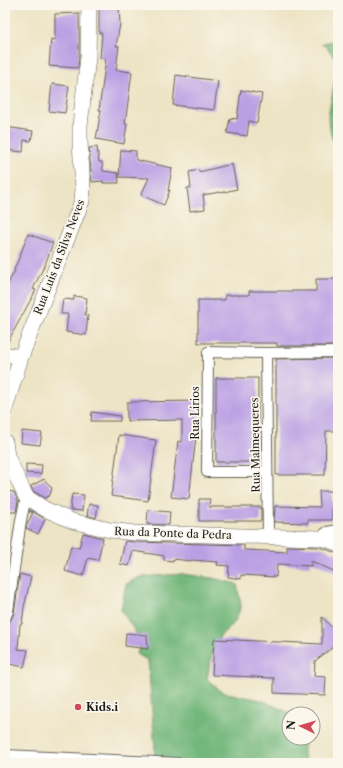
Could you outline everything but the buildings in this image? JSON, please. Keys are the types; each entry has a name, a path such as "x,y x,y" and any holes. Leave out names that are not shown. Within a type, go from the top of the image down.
{"street":[{"name":"Rua Luís da Silva Neves","path":"5,409 20,357 82,201 84,189 80,125 88,57 89,5"},
{"name":"Rua Lírios","path":"266,353 208,352 207,472 267,472"},
{"path":"266,353 338,352"},
{"name":"Rua Malmequeres","path":"266,353 268,536"},
{"path":"5,354 20,357"},
{"path":"5,442 7,456 26,497 21,520 8,611 5,618"},
{"name":"Rua da Ponte da Pedra","path":"26,497 45,509 72,521 110,530 134,533 318,538 329,540 338,544"},
{"path":"318,538 327,532 338,530"},
{"path":"5,755 178,763"}],"green space":[{"path":"338,39 338,63 326,46 321,44"},
{"path":"338,63 338,144 332,139 328,118"},
{"path":"182,574 212,578 237,584 241,606 235,622 220,636 212,652 207,679 222,692 261,700 281,709 281,746 305,746 305,763 154,763 155,749 148,660 136,654 142,642 121,610 126,584 140,577"}],"place":[{"name":"Kids.i","path":"78,707"}]}
